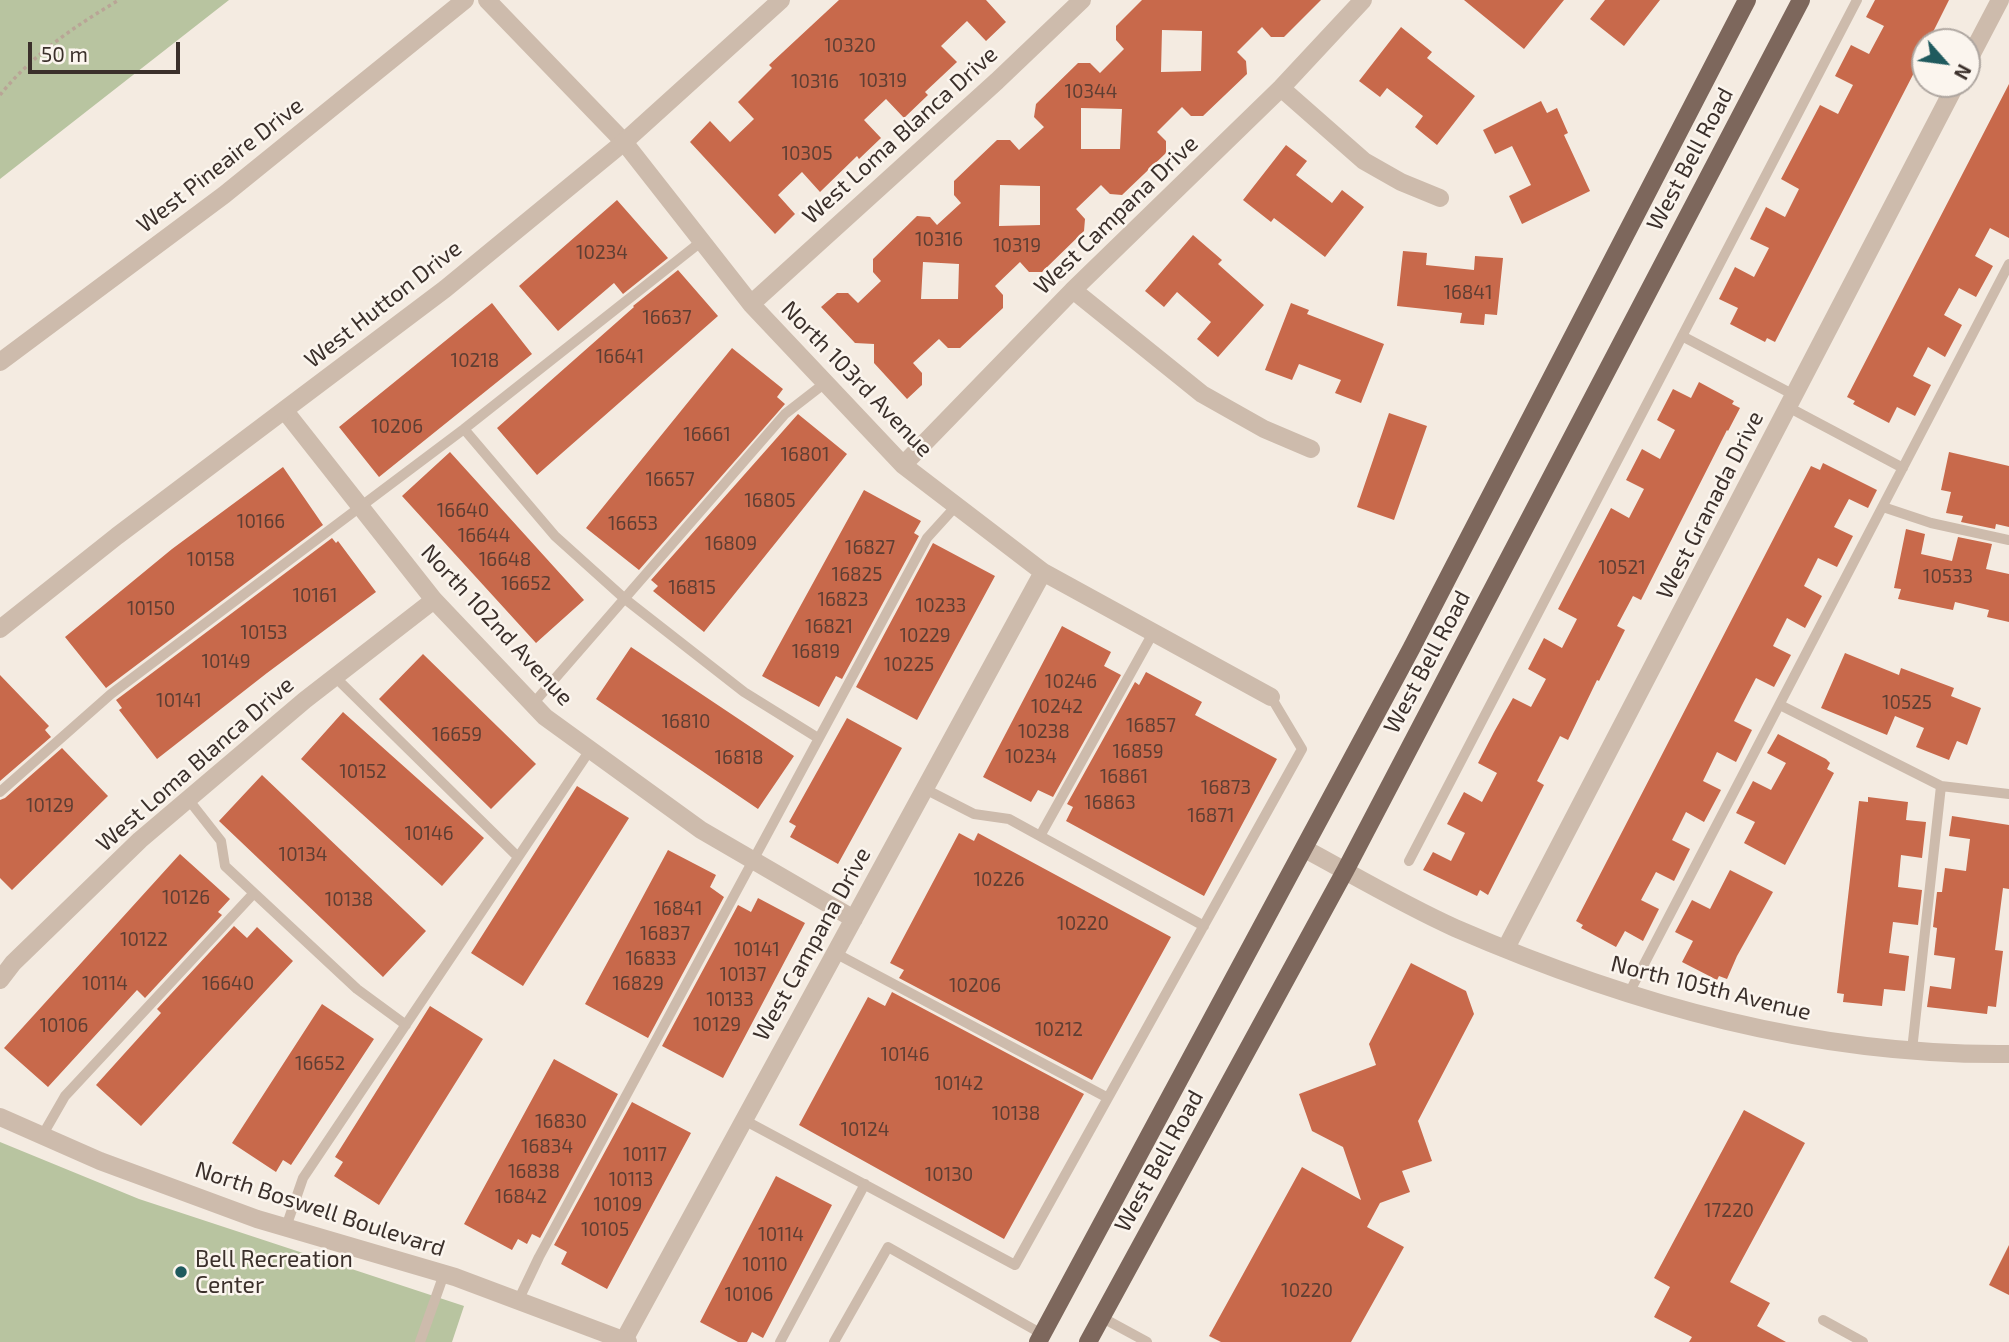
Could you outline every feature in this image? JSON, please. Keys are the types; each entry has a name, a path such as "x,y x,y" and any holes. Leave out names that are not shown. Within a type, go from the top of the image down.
{"main road":[{"name":"West Bell Road","path":"1040,1338 1411,649 1746,0"},
{"name":"West Bell Road","path":"1088,1342 1345,871 1801,0"}],"street":[{"name":"West Pineaire Drive","path":"0,362 224,195 465,0"},
{"name":"North 103rd Avenue","path":"487,0 624,142 751,304 903,465 1043,572 1271,698"},
{"name":"West Hutton Drive","path":"0,629 117,536 445,289 624,142 781,0"},
{"name":"West Loma Blanca Drive","path":"751,304 997,81 1082,0"},
{"name":"West Campana Drive","path":"903,465 1073,289 1281,88 1363,0"},
{"path":"1981,36 2000,0"},
{"path":"1281,88 1364,161 1401,182 1440,198"},
{"name":"West Granada Drive","path":"1506,948 1949,98"},
{"path":"1073,289 1202,394 1264,429 1311,449"},
{"name":"North 102nd Avenue","path":"285,411 434,600 532,705 701,830 854,919"},
{"name":"West Campana Drive","path":"626,1341 1043,572"},
{"name":"West Loma Blanca Drive","path":"0,980 13,963 140,840 335,677 434,600"},
{"name":"North 105th Avenue","path":"1305,849 1454,928 1628,995 1695,1014 1839,1044 2009,1054"},
{"name":"North Boswell Boulevard","path":"0,1117 100,1161 286,1227 444,1274 626,1341"}],"lane":[{"path":"1409,861 1857,0"},
{"path":"0,792 111,694 464,429 702,241"},
{"path":"1628,995 2009,264"},
{"path":"1996,289 2009,295"},
{"path":"1682,336 1903,468"},
{"path":"532,705 785,414 825,383"},
{"path":"464,429 555,536 625,599 744,692 818,738"},
{"path":"518,1301 752,859 927,538 956,506"},
{"path":"1883,508 1931,523 2009,540"},
{"path":"1040,836 1153,633"},
{"path":"335,677 518,857"},
{"path":"744,1120 1015,1265 1302,750 1271,698"},
{"path":"1780,705 1941,786 2009,794"},
{"path":"286,1227 303,1178 590,750"},
{"path":"1912,1050 1941,786"},
{"path":"925,789 974,814 1009,819 1204,926"},
{"path":"188,799 221,841 225,866 357,989 405,1025"},
{"path":"42,1136 65,1096 254,893"},
{"path":"835,953 1108,1098"},
{"path":"780,1342 865,1184"},
{"path":"834,1342 888,1247 1040,1338"},
{"path":"420,1342 444,1274"},
{"path":"1101,1317 1147,1342"},
{"path":"1823,1320 1863,1342"}],"path":[{"path":"0,95 26,66 45,50 75,27 119,0"}],"green space":[{"path":"0,0 229,0 0,179"},
{"name":"Bell Recreation Center","path":"0,1142 139,1199 464,1306 452,1342 0,1342"}],"building":[{"path":"839,0 986,0 1006,22 986,41 967,21 941,46 957,62 925,92 928,95 904,118 886,99 864,120 881,138 859,159 857,156 820,192 802,172 778,195 795,214 775,234 690,142 710,121 730,142 754,119 738,102 772,68 769,65"},
{"path":"1142,0 1321,0 1284,37 1271,37 1262,27 1237,52 1246,61 1247,74 1203,116 1191,116 1182,107 1157,132 1166,141 1166,153 1122,195 1110,194 1101,185 1076,209 1085,219 1084,231 1042,272 1029,272 1020,262 995,286 1003,295 1003,308 960,348 948,348 939,339 913,363 922,373 922,385 907,399 874,363 874,344 855,343 821,307 837,293 848,293 858,303 881,281 873,272 873,259 917,216 930,217 937,225 961,203 954,195 954,181 997,140 1010,140 1019,150 1044,127 1034,117 1036,104 1078,63 1090,63 1100,73 1124,49 1116,40 1116,26","holes":["1162,30 1202,31 1201,71 1161,72","1081,108 1122,109 1120,149 1081,149","1000,185 1040,186 1040,225 999,226","923,262 959,264 958,299 921,299"]},
{"path":"1464,0 1564,0 1524,49"},
{"path":"1605,0 1660,0 1624,46 1590,19"},
{"path":"1875,0 1949,0 1935,28 1911,28 1911,79 1775,342 1767,338 1765,342 1730,324 1738,308 1719,299 1735,267 1754,277 1769,248 1750,239 1766,207 1785,217 1799,189 1781,179 1820,105 1838,114 1853,85 1835,76 1851,45 1869,54 1884,26 1866,17"},
{"path":"1401,27 1432,52 1427,58 1475,96 1437,145 1415,127 1423,116 1387,88 1380,97 1359,81"},
{"path":"2009,84 2009,238 1990,228 1975,256 1993,266 1976,297 1959,288 1944,315 1962,325 1945,357 1928,347 1913,376 1931,385 1915,416 1897,407 1889,423 1853,404 1855,401 1847,397"},
{"path":"1541,101 1547,113 1557,108 1568,133 1564,135 1590,191 1522,224 1509,196 1531,185 1512,146 1495,154 1483,130"},
{"path":"1286,145 1307,161 1296,175 1332,203 1342,190 1364,207 1325,257 1274,218 1271,222 1243,200"},
{"path":"617,200 668,258 623,294 614,283 558,331 519,286"},
{"path":"1193,235 1222,260 1218,264 1264,305 1218,357 1197,339 1211,322 1177,292 1164,307 1145,291"},
{"path":"1403,251 1427,253 1426,265 1474,270 1475,256 1503,258 1497,315 1485,314 1484,325 1460,323 1462,313 1397,306"},
{"path":"678,270 718,316 537,475 497,428 633,306"},
{"path":"492,303 532,354 379,477 339,427"},
{"path":"1291,303 1309,310 1307,314 1384,344 1361,403 1335,393 1341,380 1299,364 1292,380 1265,370"},
{"path":"732,348 783,389 777,397 785,404 639,570 586,528"},
{"path":"1699,382 1734,401 1732,404 1740,408 1641,600 1633,596 1617,626 1625,630 1568,740 1560,736 1537,781 1544,785 1488,895 1480,890 1477,896 1423,870 1433,852 1451,861 1465,833 1447,824 1464,792 1482,802 1497,773 1478,763 1494,732 1513,698 1531,707 1546,679 1528,669 1544,638 1562,648 1577,619 1558,609 1611,508 1629,518 1644,489 1626,480 1642,449 1660,459 1675,430 1657,420 1673,389 1691,398"},
{"path":"1389,413 1427,426 1394,520 1357,507"},
{"path":"798,414 847,454 704,632 653,591 658,586 651,580"},
{"path":"450,452 584,600 536,643 402,496"},
{"path":"1949,452 2009,466 2009,527 1996,524 1995,529 1961,522 1963,516 1946,513 1951,492 1941,490"},
{"path":"1823,463 1877,490 1868,508 1849,499 1834,527 1853,536 1837,567 1818,558 1804,586 1822,596 1805,628 1787,618 1773,646 1791,655 1774,687 1756,678 1742,705 1734,721 1752,730 1736,762 1717,752 1703,781 1721,790 1704,822 1686,812 1672,840 1690,849 1674,881 1656,872 1641,900 1659,909 1643,941 1625,931 1616,947 1581,928 1583,925 1576,921 1811,466 1820,470"},
{"path":"283,467 323,525 106,688 65,637 172,549"},
{"path":"864,490 921,521 914,533 919,536 842,679 836,676 819,707 762,676"},
{"path":"1906,529 1925,534 1921,554 1952,561 1958,537 1992,544 1986,569 2009,574 2009,622 1987,617 1989,610 1955,602 1953,610 1898,599 1901,589 1894,588"},
{"path":"332,538 336,543 338,541 376,592 157,759 119,710 122,708 116,700"},
{"path":"933,543 995,576 917,720 856,687"},
{"path":"1062,626 1111,652 1104,666 1121,675 1053,797 1038,790 1031,802 983,777"},
{"path":"631,647 794,756 758,809 596,699"},
{"path":"1845,653 1899,675 1901,668 1954,688 1951,696 1981,708 1967,745 1957,741 1949,760 1916,747 1924,728 1895,716 1887,735 1821,708"},
{"path":"423,654 536,764 491,809 379,699"},
{"path":"1146,672 1202,702 1195,715 1277,759 1204,896 1066,821 1073,807 1067,804 1135,682 1139,685"},
{"path":"0,675 49,726 45,730 51,737 0,781"},
{"path":"343,712 484,838 442,886 301,759"},
{"path":"847,718 902,748 838,864 790,837 796,826 789,822"},
{"path":"1778,734 1826,759 1830,763 1827,769 1834,773 1785,865 1744,843 1755,822 1736,813 1753,781 1771,790 1786,763 1767,753"},
{"path":"62,748 108,796 12,890 0,878 0,800"},
{"path":"262,775 426,931 383,977 219,821"},
{"path":"577,786 629,818 523,986 471,953"},
{"path":"1868,797 1908,802 1906,820 1926,822 1922,858 1901,855 1898,887 1922,890 1918,925 1893,922 1889,953 1909,956 1905,991 1884,989 1882,1006 1843,1002 1844,994 1837,993 1859,801 1868,802"},
{"path":"1952,816 2009,825 2009,889 2003,888 1995,950 2003,951 1996,1007 1988,1006 1987,1014 1927,1007 1930,986 1951,989 1955,958 1934,955 1937,928 1933,927 1937,892 1942,892 1945,868 1966,871 1970,839 1949,836"},
{"path":"959,833 974,841 978,833 1171,937 1092,1080 899,978 904,970 890,963"},
{"path":"668,850 716,875 710,887 724,897 648,1038 585,1004"},
{"path":"180,854 230,899 218,912 222,915 145,998 137,990 48,1087 4,1048"},
{"path":"1730,870 1773,892 1727,979 1719,976 1717,980 1682,962 1693,941 1675,932 1692,900 1710,909"},
{"path":"758,898 805,923 723,1078 662,1046 738,905 751,912"},
{"path":"234,926 247,938 257,927 293,961 141,1126 96,1085 161,1013 157,1009"},
{"path":"1411,963 1466,991 1474,1014 1418,1121 1432,1161 1402,1171 1410,1192 1380,1203 1367,1227 1404,1247 1351,1342 1221,1342 1209,1336 1302,1167 1361,1200 1343,1147 1312,1131 1299,1094 1376,1065 1369,1044"},
{"path":"892,992 1084,1094 1004,1239 799,1125 868,997 885,1006"},
{"path":"322,1004 374,1039 291,1165 283,1160 276,1172 232,1143"},
{"path":"430,1006 483,1039 379,1205 334,1176 343,1162 335,1157"},
{"path":"554,1059 618,1094 540,1238 532,1234 527,1244 518,1239 512,1250 464,1224"},
{"path":"632,1102 691,1133 607,1289 561,1264 567,1252 554,1245"},
{"path":"1744,1110 1805,1143 1730,1282 1770,1303 1757,1326 1786,1342 1689,1342 1692,1337 1654,1317 1670,1287 1654,1278"},
{"path":"776,1176 832,1205 763,1338 752,1332 747,1342 738,1342 700,1322"},
{"path":"2009,1245 2009,1295 1989,1285"}],"place":[{"name":"Bell Recreation Center","path":"181,1272"}]}
